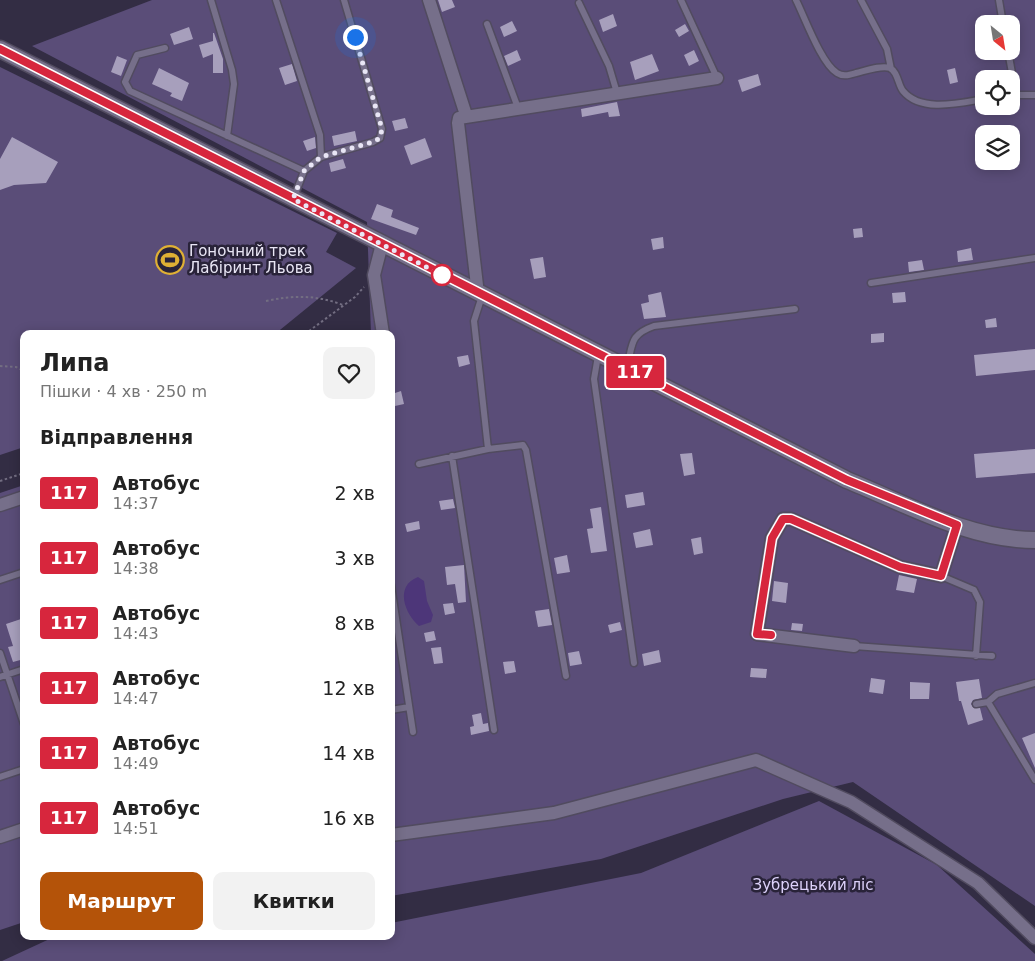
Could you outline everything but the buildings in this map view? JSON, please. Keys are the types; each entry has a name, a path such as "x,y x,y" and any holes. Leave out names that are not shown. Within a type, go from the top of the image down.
{"street":[{"path":"429,0 466,115"},
{"path":"0,49 480,295 847,480 957,525 1020,540 1035,540"},
{"path":"480,295 458,123 460,118 466,115 717,78"},
{"path":"382,244 374,275 382,330"},
{"path":"0,505 20,498"},
{"path":"854,646 757,634 772,538 783,519 791,519 900,567 941,576 957,525"},
{"path":"395,834 554,813 756,760 851,802 978,883 1035,938"},
{"path":"0,837 20,830"}],"lane":[{"path":"211,0 232,70 234,84 227,136"},
{"path":"276,0 320,135 321,157"},
{"path":"293,199 304,171 321,157 373,142 380,138 382,129 344,0"},
{"path":"681,0 717,78"},
{"path":"796,0 828,65 838,74 845,76 878,69 891,69"},
{"path":"861,0 887,49 891,69 909,98 926,103 950,105 975,101"},
{"path":"999,0 1002,15"},
{"path":"579,3 609,66 617,93"},
{"path":"488,24 518,108"},
{"path":"165,48 137,55 127,74 126,87 304,171"},
{"path":"1020,95 1035,95"},
{"path":"871,283 1035,258"},
{"path":"480,295 474,321 488,449"},
{"path":"626,368 634,338 639,331 654,326 796,309"},
{"path":"598,354 594,379 634,663"},
{"path":"419,464 488,449 516,444 523,445 526,450 566,676"},
{"path":"452,456 494,730"},
{"path":"0,580 20,573"},
{"path":"941,576 974,590 978,594 980,602 976,656"},
{"path":"395,613 413,732"},
{"path":"854,646 992,656"},
{"path":"0,653 20,712"},
{"path":"0,677 20,671"},
{"path":"976,704 988,702 997,694 1035,683"},
{"path":"988,702 1035,780"},
{"path":"395,709 409,707"},
{"path":"0,777 20,770"}],"path":[{"path":"310,330 355,297 374,275"},
{"path":"266,301 280,298 324,297 344,305"},
{"path":"0,366 20,369"},
{"path":"0,480 20,474"}],"green space":[{"path":"152,0 1035,0 1035,906 853,782 783,799 601,859 395,895 395,330 371,330 367,222 32,46"},
{"name":"Гоночний трек Лабіринт Льова","path":"0,67 337,233 326,252 356,268 280,330 20,330 20,448 0,455"},
{"path":"20,486 20,923 0,930 0,493"},
{"name":"Зубрецький ліс","path":"819,801 937,865 1035,954 1035,961 2,961 47,940 395,940 395,922 641,873"}],"shaded area":[{"path":"418,577 424,581 427,601 433,615 431,622 419,626 410,615 404,600 406,587"}],"bus line":[{"name":"117","path":"0,49 482,296 689,398 847,480 957,525 941,576 900,567 791,519 783,519 772,538 757,634 771,635"}],"place":[{"name":"Гоночний трек Лабіринт Льова","path":"170,260"}],"route":[{"path":"355,37 382,129 380,138 373,142 321,157 304,171 293,199 446,277 442,275"}]}
